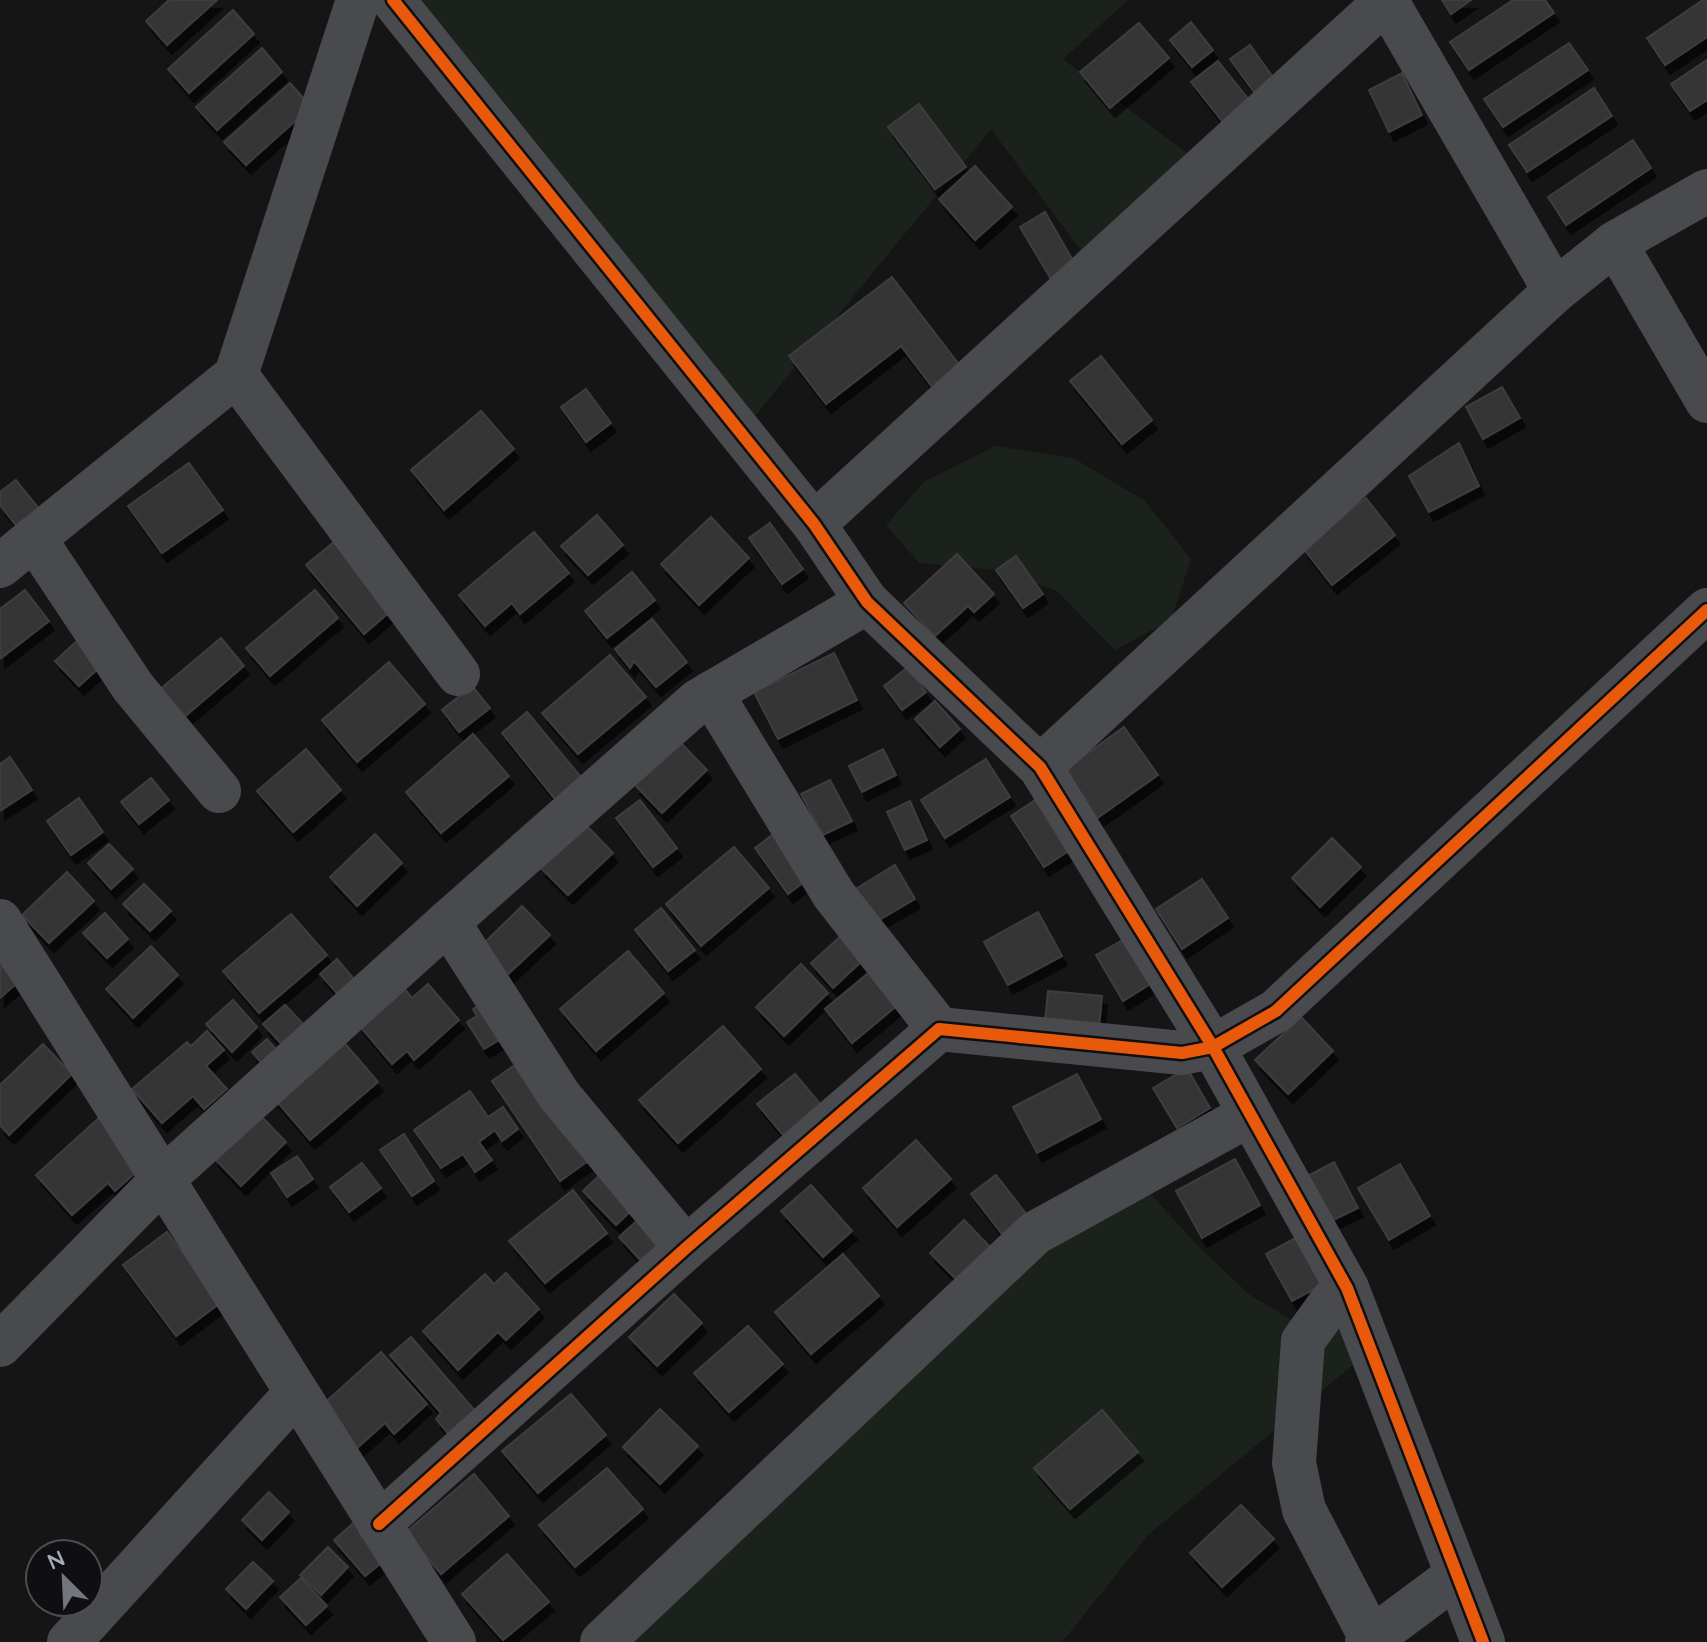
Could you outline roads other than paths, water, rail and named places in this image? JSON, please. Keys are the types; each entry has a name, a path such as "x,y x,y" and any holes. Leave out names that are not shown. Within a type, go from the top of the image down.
{"street":[{"path":"0,566 236,375 358,0"},
{"path":"393,0 814,524 867,602 1040,767 1213,1047 1347,1288 1483,1642"},
{"path":"814,524 1386,0 1555,291"},
{"path":"1040,767 1555,291 1615,243 1707,191"},
{"path":"1615,243 1707,401"},
{"path":"236,375 458,674"},
{"path":"34,538 133,687 219,791"},
{"path":"0,1345 163,1179 698,701 867,602"},
{"path":"711,693 834,895 939,1029 1182,1053 1213,1047 1276,1011 1707,610"},
{"path":"0,921 454,1642"},
{"path":"448,922 559,1095 686,1248"},
{"path":"379,1524 686,1248 939,1029"},
{"path":"602,1642 1035,1233 1249,1115"},
{"path":"1347,1288 1331,1302 1303,1341 1294,1463 1304,1510 1370,1641 1457,1575"},
{"path":"69,1642 296,1393"}]}
